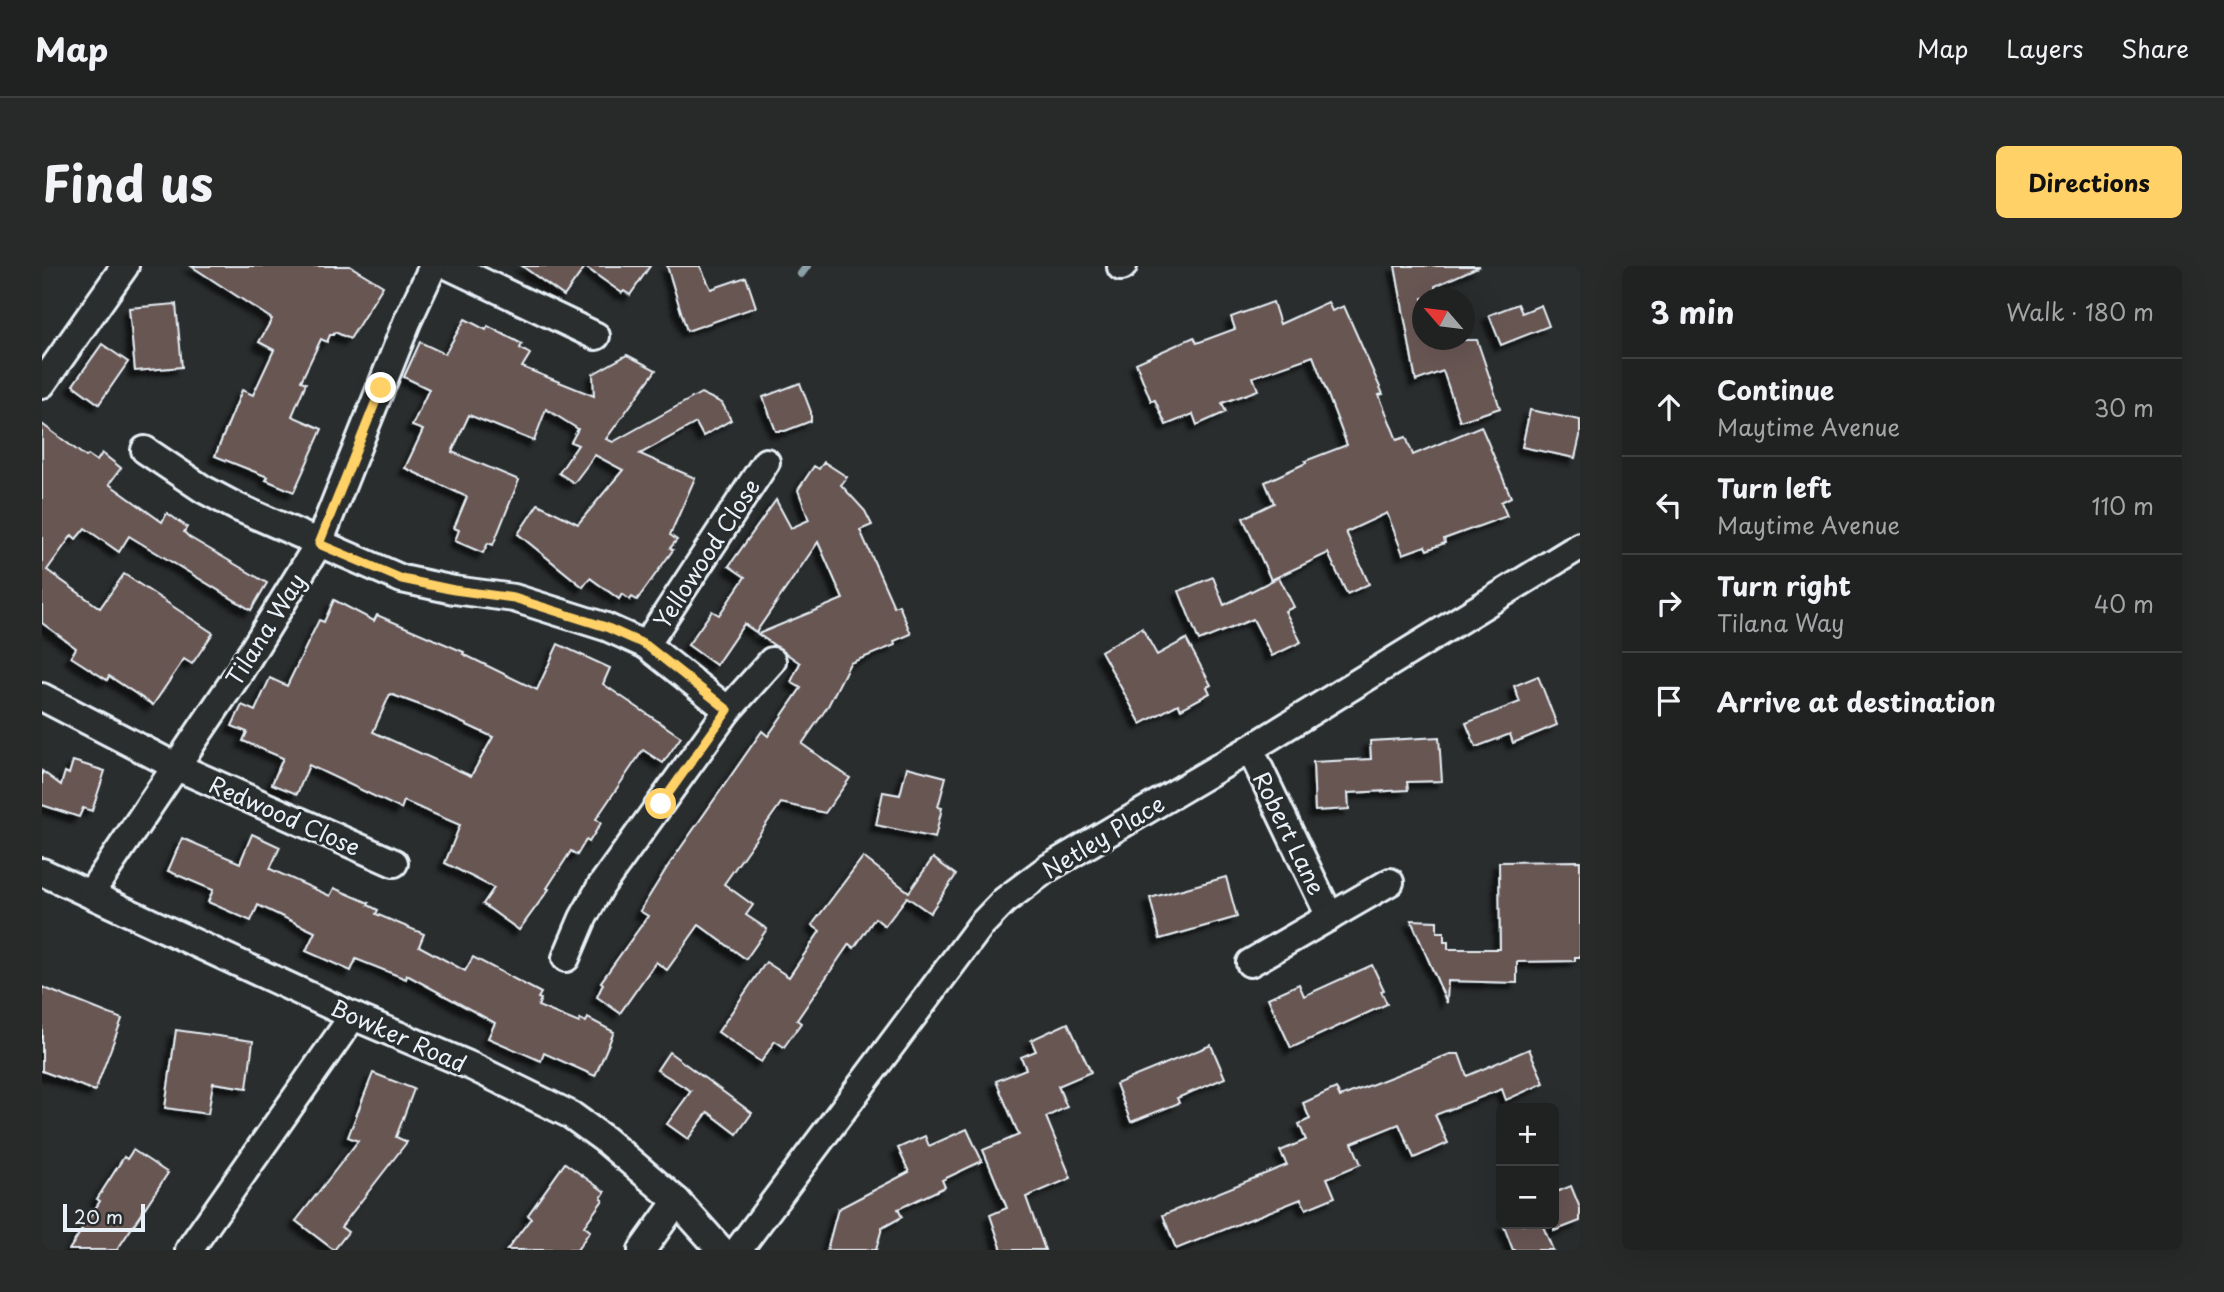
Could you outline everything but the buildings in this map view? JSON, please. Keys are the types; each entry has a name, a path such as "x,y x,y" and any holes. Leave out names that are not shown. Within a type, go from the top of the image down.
{"street":[{"path":"42,384 125,266"},
{"name":"Tilana Way","path":"90,894 237,676 319,544 407,322 433,266"},
{"path":"449,266 596,336"},
{"path":"145,450 203,489 237,507 402,579 454,590 514,598 606,627 646,645 728,710"},
{"name":"Yellowood Close","path":"646,645 766,462"},
{"name":"Netley Place","path":"738,1250 973,936 1004,901 1048,868 1250,749 1580,546"},
{"path":"566,958 583,918 601,886 728,710 772,661"},
{"name":"Redwood Close","path":"42,698 175,766 394,863"},
{"name":"Robert Lane","path":"1250,749 1331,917"},
{"name":"Bowker Road","path":"42,872 353,1016 482,1071 571,1115 604,1139 677,1201 721,1250"},
{"name":"Robert Lane","path":"1250,963 1390,882"},
{"path":"189,1250 353,1016"},
{"path":"642,1250 677,1201"}],"waterway":[{"path":"801,274 807,266"}],"route":[{"path":"381,388 319,544 402,579 454,590 514,598 606,627 646,645 728,710 661,804"}]}
